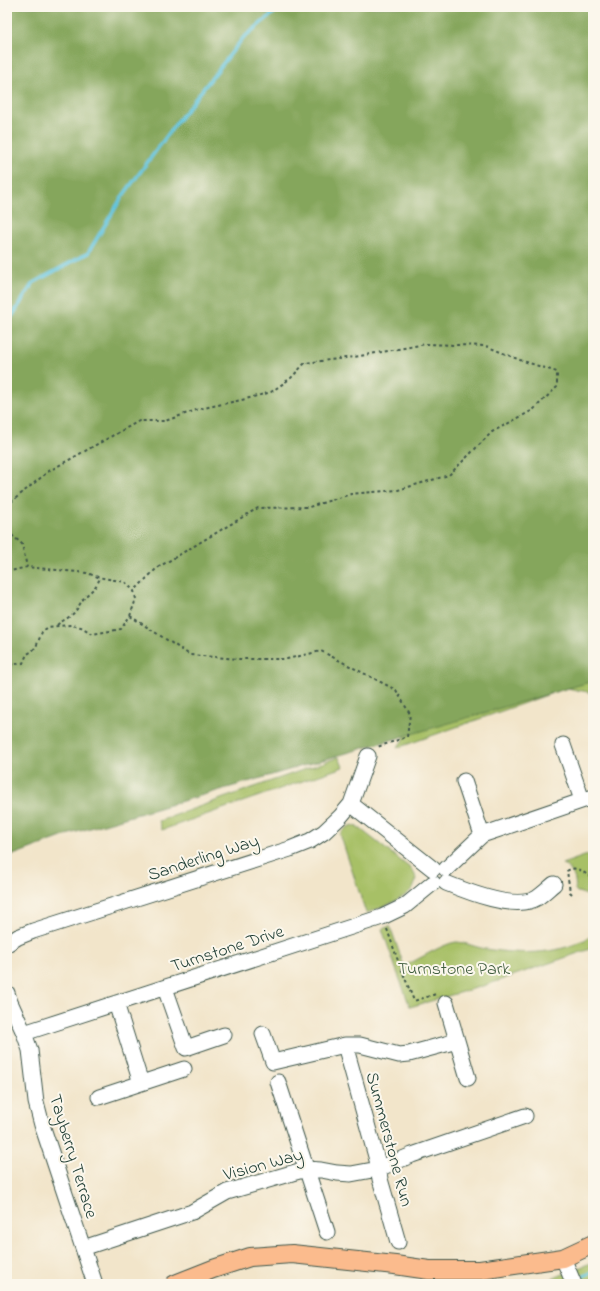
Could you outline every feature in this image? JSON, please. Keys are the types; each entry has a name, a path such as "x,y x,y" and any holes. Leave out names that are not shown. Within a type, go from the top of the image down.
{"main road":[{"path":"175,1284 213,1269 250,1257 292,1254 443,1271 480,1270 563,1258 593,1244"}],"street":[{"path":"563,745 587,798"},
{"name":"Sanderling Way","path":"7,944 18,937 33,931 290,849 310,841 324,832 340,817 350,804 371,752"},
{"path":"464,781 482,835"},
{"name":"Turnstone Drive","path":"24,1033 382,917 405,906 440,876 482,835 587,798"},
{"path":"350,804 440,876 486,898 508,901 525,901 536,898 554,884"},
{"path":"165,988 186,1048 224,1036"},
{"name":"Tayberry Terrace","path":"7,993 24,1033 32,1060 36,1102 42,1125 95,1284"},
{"path":"441,999 457,1041 468,1078"},
{"path":"116,1004 141,1083"},
{"path":"263,1034 273,1062 345,1046 360,1045 399,1055 409,1054 457,1041"},
{"name":"Summerstone Run","path":"345,1046 398,1242"},
{"path":"99,1097 184,1069"},
{"path":"278,1082 328,1232"},
{"name":"Vision Way","path":"83,1248 192,1212 227,1192 292,1172 307,1169 351,1174 378,1170 412,1155 525,1116"},
{"path":"563,1258 574,1284"}],"path":[{"path":"7,526 12,502 49,472 139,421 165,421 199,409 272,392 292,378 305,363 354,357 426,344 486,346 520,360 557,372 557,387 533,410 492,432 449,475 398,490 351,494 309,507 258,508 157,568 134,591"},
{"path":"7,531 22,544 27,567"},
{"path":"7,572 27,567 87,573 100,578 125,582 134,591 136,599 130,616 121,629 93,634 81,627 71,625 48,627 42,632 36,647 27,654 23,663 7,665"},
{"path":"56,626 62,620 70,617 85,598 92,592 100,578"},
{"path":"130,616 190,656 238,659 286,659 321,651 396,690 410,714 407,737 371,752"},
{"path":"572,894 570,892 567,871 574,868 593,878"},
{"path":"386,928 396,958 414,1001 441,999"}],"green space":[{"path":"7,7 593,7 593,681 70,834 7,856"},
{"path":"593,669 593,693 567,688 397,748 408,733"},
{"path":"339,757 343,767 162,830 159,821"},
{"name":"Turnstone Park","path":"352,825 358,827 410,868 415,876 415,884 410,891 393,903 366,913 340,834"},
{"path":"593,853 593,897 575,891 575,879 569,869 562,864"},
{"name":"Turnstone Park","path":"390,926 404,966 450,943 456,942 500,951 541,952 555,950 581,942 593,935 593,948 486,985 410,1007 382,929"},
{"path":"593,1262 593,1284 539,1284"}],"waterway":[{"path":"9,321 33,283 88,253 122,197 177,122 243,38 281,7"},
{"path":"576,1279 593,1272"}]}
